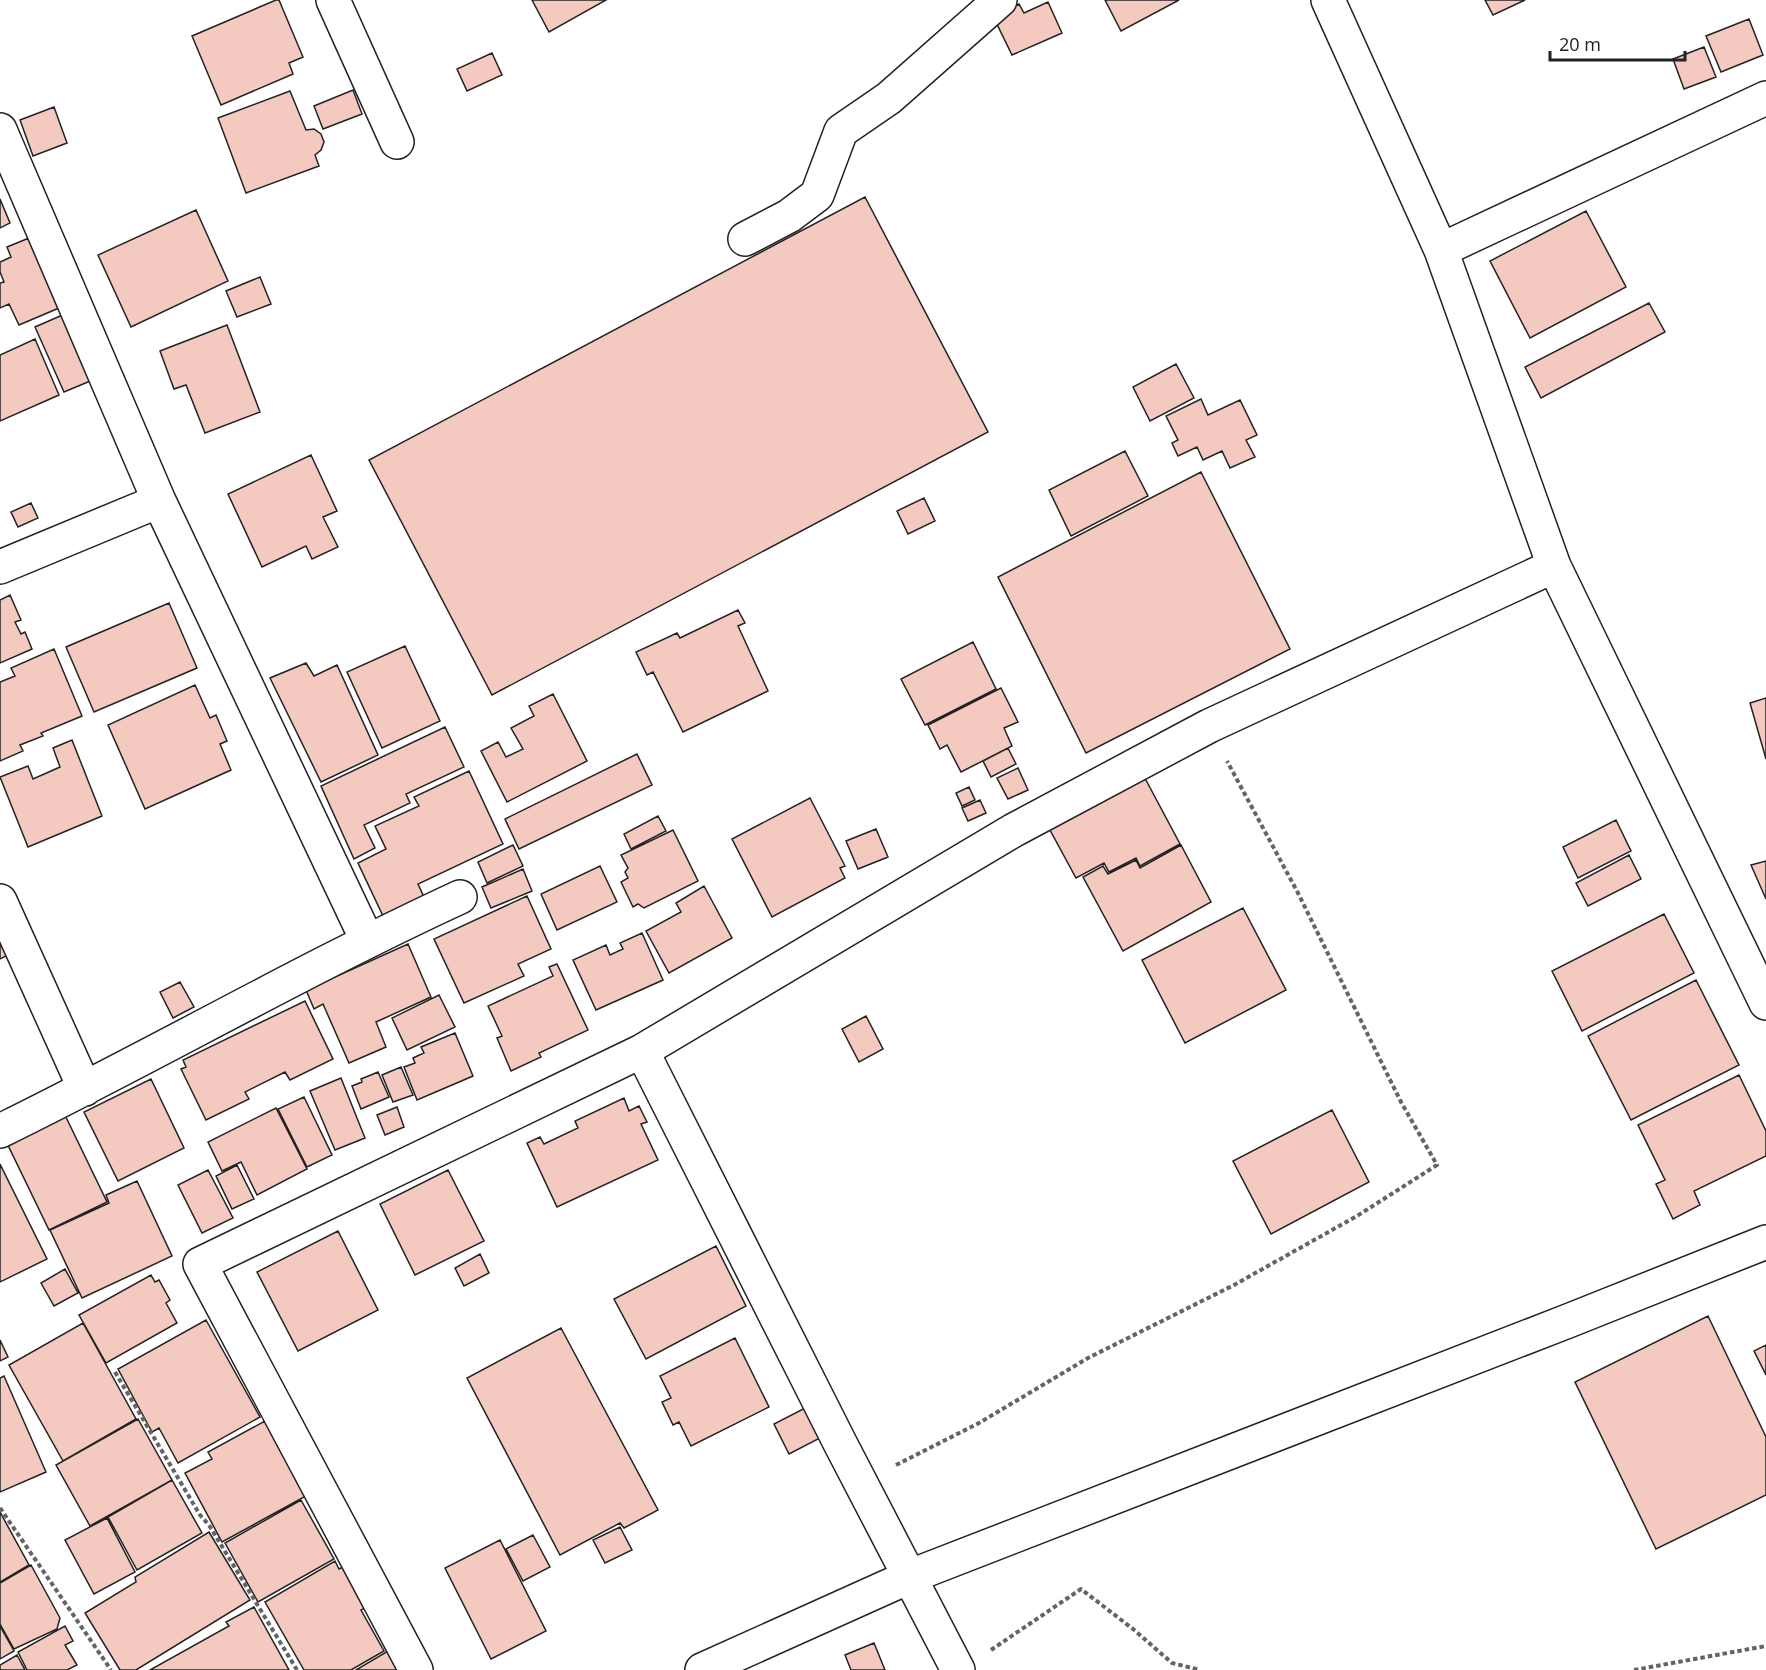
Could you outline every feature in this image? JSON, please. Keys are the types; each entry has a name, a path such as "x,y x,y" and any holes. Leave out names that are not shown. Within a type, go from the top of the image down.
{"street":[{"path":"333,0 397,142"},
{"path":"745,239 789,216 818,195 841,130 889,98 1000,0"},
{"path":"1328,0 1441,250 1554,566 1766,1003"},
{"path":"1441,250 1766,98"},
{"path":"0,130 159,501 367,940"},
{"path":"0,567 159,501"},
{"path":"416,1670 200,1264 642,1051 1014,830 1209,726 1554,566"},
{"path":"0,1131 85,1089 367,940 460,897"},
{"path":"0,901 85,1089"},
{"path":"642,1051 958,1670"},
{"path":"702,1670 911,1576 1766,1242"}],"path":[{"path":"861,1482 979,1423 1088,1358 1234,1285 1358,1216 1437,1166 1401,1102 1298,893 1209,726"},
{"path":"115,1372 200,1515 209,1525 297,1670"},
{"path":"0,1508 111,1670"},
{"path":"988,1651 1082,1589 1172,1663 1200,1670"},
{"path":"1634,1670 1766,1646"}],"building":[{"path":"279,0 303,57 289,63 293,74 221,105 192,36"},
{"path":"532,0 606,0 549,32"},
{"path":"1105,0 1179,0 1121,31"},
{"path":"1485,0 1525,0 1493,15"},
{"path":"1048,2 1062,33 1012,55 993,16 1019,4 1024,13"},
{"path":"1749,19 1763,55 1721,72 1706,36"},
{"path":"1704,47 1716,77 1684,89 1673,59"},
{"path":"492,53 502,75 467,91 457,69"},
{"path":"353,90 362,114 323,129 314,106"},
{"path":"290,91 306,130 314,129 321,134 324,142 321,150 315,155 319,166 246,193 218,118"},
{"path":"54,107 67,143 33,156 20,120"},
{"path":"865,197 988,432 492,695 369,460"},
{"path":"0,199 10,223 0,228"},
{"path":"196,210 228,281 131,327 98,255"},
{"path":"1586,211 1626,287 1530,338 1490,261"},
{"path":"29,238 59,308 19,325 9,304 0,308 0,283 4,282 0,272 0,262 11,257 7,247"},
{"path":"260,277 271,304 237,317 226,291"},
{"path":"1649,303 1665,332 1541,398 1525,367"},
{"path":"67,313 95,379 64,392 35,327"},
{"path":"227,325 260,412 205,433 186,385 174,389 160,351"},
{"path":"35,339 59,395 0,421 0,355"},
{"path":"1176,364 1194,398 1150,421 1133,387"},
{"path":"1201,399 1208,415 1240,400 1257,435 1246,440 1255,457 1230,468 1222,451 1203,460 1197,447 1178,456 1172,443 1178,440 1166,416"},
{"path":"1125,451 1148,496 1071,536 1049,490"},
{"path":"311,455 337,511 323,517 338,547 312,559 306,546 262,567 228,494"},
{"path":"1201,472 1290,649 1086,753 998,577"},
{"path":"924,498 935,521 908,534 897,511"},
{"path":"31,503 38,518 18,527 11,512"},
{"path":"10,595 21,620 15,622 21,634 25,632 32,649 0,663 0,600"},
{"path":"169,603 197,668 94,712 66,647"},
{"path":"738,610 745,623 738,626 768,691 683,732 653,672 647,675 636,652 677,633 680,638"},
{"path":"973,642 996,689 925,725 901,679"},
{"path":"405,646 440,721 382,748 347,672"},
{"path":"54,649 82,716 41,733 43,736 20,745 23,751 0,761 0,682 15,676 11,668"},
{"path":"306,663 314,676 337,665 378,755 321,782 270,678"},
{"path":"195,685 210,718 216,715 227,741 220,744 231,770 145,809 108,725"},
{"path":"1001,688 1018,722 1004,728 1012,746 961,772 947,745 940,749 928,725"},
{"path":"553,694 587,761 507,802 481,751 498,742 506,757 523,749 511,728 534,716 529,706"},
{"path":"1766,698 1766,759 1750,703"},
{"path":"445,727 464,767 406,794 410,803 364,825 375,848 354,859 321,786"},
{"path":"72,740 102,816 28,847 0,777 28,766 33,779 60,767 53,748"},
{"path":"1008,748 1016,764 991,777 983,761"},
{"path":"637,754 652,785 519,849 505,819"},
{"path":"1139,767 1180,844 1140,866 1136,858 1109,872 1104,863 1076,878 1044,819"},
{"path":"1018,768 1028,790 1008,799 997,778"},
{"path":"469,771 503,844 418,884 424,897 383,916 358,863 386,849 375,826 419,806 414,797"},
{"path":"969,787 975,800 962,806 956,793"},
{"path":"810,798 845,866 840,868 845,878 772,917 732,839"},
{"path":"980,800 986,813 968,821 962,808"},
{"path":"658,816 666,831 631,849 624,834"},
{"path":"1616,820 1631,851 1578,878 1563,847"},
{"path":"876,829 888,857 858,869 846,841"},
{"path":"673,830 698,881 644,908 638,904 633,907 621,882 628,878 625,872 628,868 621,855"},
{"path":"513,845 523,866 487,883 478,862"},
{"path":"1181,845 1211,902 1123,951 1083,877 1103,866 1108,874 1136,860 1140,868"},
{"path":"1629,855 1641,879 1588,906 1576,883"},
{"path":"1766,861 1766,899 1751,865"},
{"path":"600,866 617,902 557,930 541,894"},
{"path":"523,869 532,891 491,908 482,887"},
{"path":"704,886 732,938 669,973 646,931 681,912 676,903"},
{"path":"527,896 551,949 518,964 524,976 464,1003 434,939"},
{"path":"1243,908 1286,990 1185,1043 1142,960"},
{"path":"1664,914 1694,973 1582,1031 1552,971"},
{"path":"642,933 663,980 596,1010 573,960 606,945 610,955 623,949 620,943"},
{"path":"0,939 8,955 0,959"},
{"path":"408,944 431,997 376,1022 386,1047 349,1063 323,1004 314,1009 306,990"},
{"path":"557,964 588,1030 539,1053 541,1057 511,1071 497,1038 502,1036 488,1006 553,976 549,967"},
{"path":"1696,980 1739,1065 1631,1120 1588,1036"},
{"path":"180,982 194,1007 173,1018 160,992"},
{"path":"439,995 455,1027 407,1050 392,1018"},
{"path":"305,1001 333,1059 290,1080 285,1072 245,1092 249,1099 206,1120 181,1069 186,1067 183,1060"},
{"path":"866,1016 883,1049 859,1062 842,1029"},
{"path":"455,1033 473,1076 417,1100 404,1067 415,1063 413,1058 424,1053 421,1047"},
{"path":"401,1067 413,1095 393,1102 382,1075"},
{"path":"378,1072 389,1097 361,1109 352,1086 362,1082 361,1079"},
{"path":"1739,1075 1766,1131 1766,1156 1694,1191 1700,1205 1673,1219 1656,1184 1665,1180 1638,1125"},
{"path":"341,1078 365,1138 335,1150 310,1091"},
{"path":"151,1079 184,1148 118,1181 84,1112"},
{"path":"304,1097 332,1155 307,1167 278,1109"},
{"path":"624,1098 629,1111 639,1106 647,1122 641,1124 658,1160 557,1207 527,1143 540,1137 544,1144 578,1128 575,1121"},
{"path":"397,1107 404,1127 385,1135 377,1115"},
{"path":"276,1108 307,1169 257,1195 241,1162 222,1171 208,1142"},
{"path":"1332,1110 1369,1182 1271,1234 1233,1161"},
{"path":"63,1111 107,1202 49,1230 5,1139"},
{"path":"0,1164 47,1259 0,1282"},
{"path":"237,1165 254,1199 232,1209 216,1176"},
{"path":"208,1170 233,1218 202,1233 178,1185"},
{"path":"448,1170 484,1241 415,1275 380,1204"},
{"path":"137,1181 172,1256 82,1298 50,1230 109,1203 106,1195"},
{"path":"338,1231 378,1310 298,1351 257,1272"},
{"path":"716,1246 746,1306 646,1359 614,1299"},
{"path":"480,1254 489,1273 464,1286 455,1268"},
{"path":"65,1269 78,1293 54,1306 41,1283"},
{"path":"151,1275 155,1282 159,1280 170,1300 166,1303 177,1323 106,1363 79,1315"},
{"path":"1708,1316 1766,1437 1766,1495 1656,1549 1575,1382"},
{"path":"206,1320 260,1417 178,1463 159,1428 152,1432 118,1369"},
{"path":"83,1323 136,1419 63,1461 9,1365"},
{"path":"561,1328 658,1510 624,1528 620,1523 560,1555 467,1378"},
{"path":"735,1338 769,1407 691,1446 679,1422 673,1425 662,1402 671,1398 660,1376"},
{"path":"0,1340 8,1357 0,1361"},
{"path":"1766,1345 1766,1375 1754,1351"},
{"path":"4,1376 46,1472 0,1492 0,1378"},
{"path":"805,1408 820,1438 789,1454 774,1424"},
{"path":"138,1419 172,1480 90,1526 56,1465"},
{"path":"265,1421 306,1496 222,1542 185,1473 212,1459 208,1452"},
{"path":"172,1480 202,1533 137,1570 108,1517"},
{"path":"301,1500 334,1559 258,1602 225,1543"},
{"path":"0,1512 29,1565 0,1582"},
{"path":"107,1518 135,1572 94,1594 65,1540"},
{"path":"620,1527 632,1550 605,1563 593,1540"},
{"path":"209,1532 250,1600 136,1670 120,1670 85,1613 136,1582 135,1577"},
{"path":"533,1535 550,1567 523,1581 506,1549"},
{"path":"500,1540 546,1631 491,1659 445,1568"},
{"path":"335,1561 339,1569 343,1567 367,1607 361,1610 384,1651 351,1670 304,1670 265,1602"},
{"path":"31,1565 60,1618 57,1629 14,1649 0,1624 0,1583"},
{"path":"254,1607 289,1670 150,1670 229,1626 226,1622"},
{"path":"0,1626 14,1651 0,1659"},
{"path":"65,1626 73,1641 65,1645 77,1665 67,1670 27,1670 18,1652"},
{"path":"874,1643 885,1670 851,1670 845,1655"},
{"path":"388,1651 399,1670 356,1670"},
{"path":"17,1655 25,1670 0,1670 0,1665"}]}
